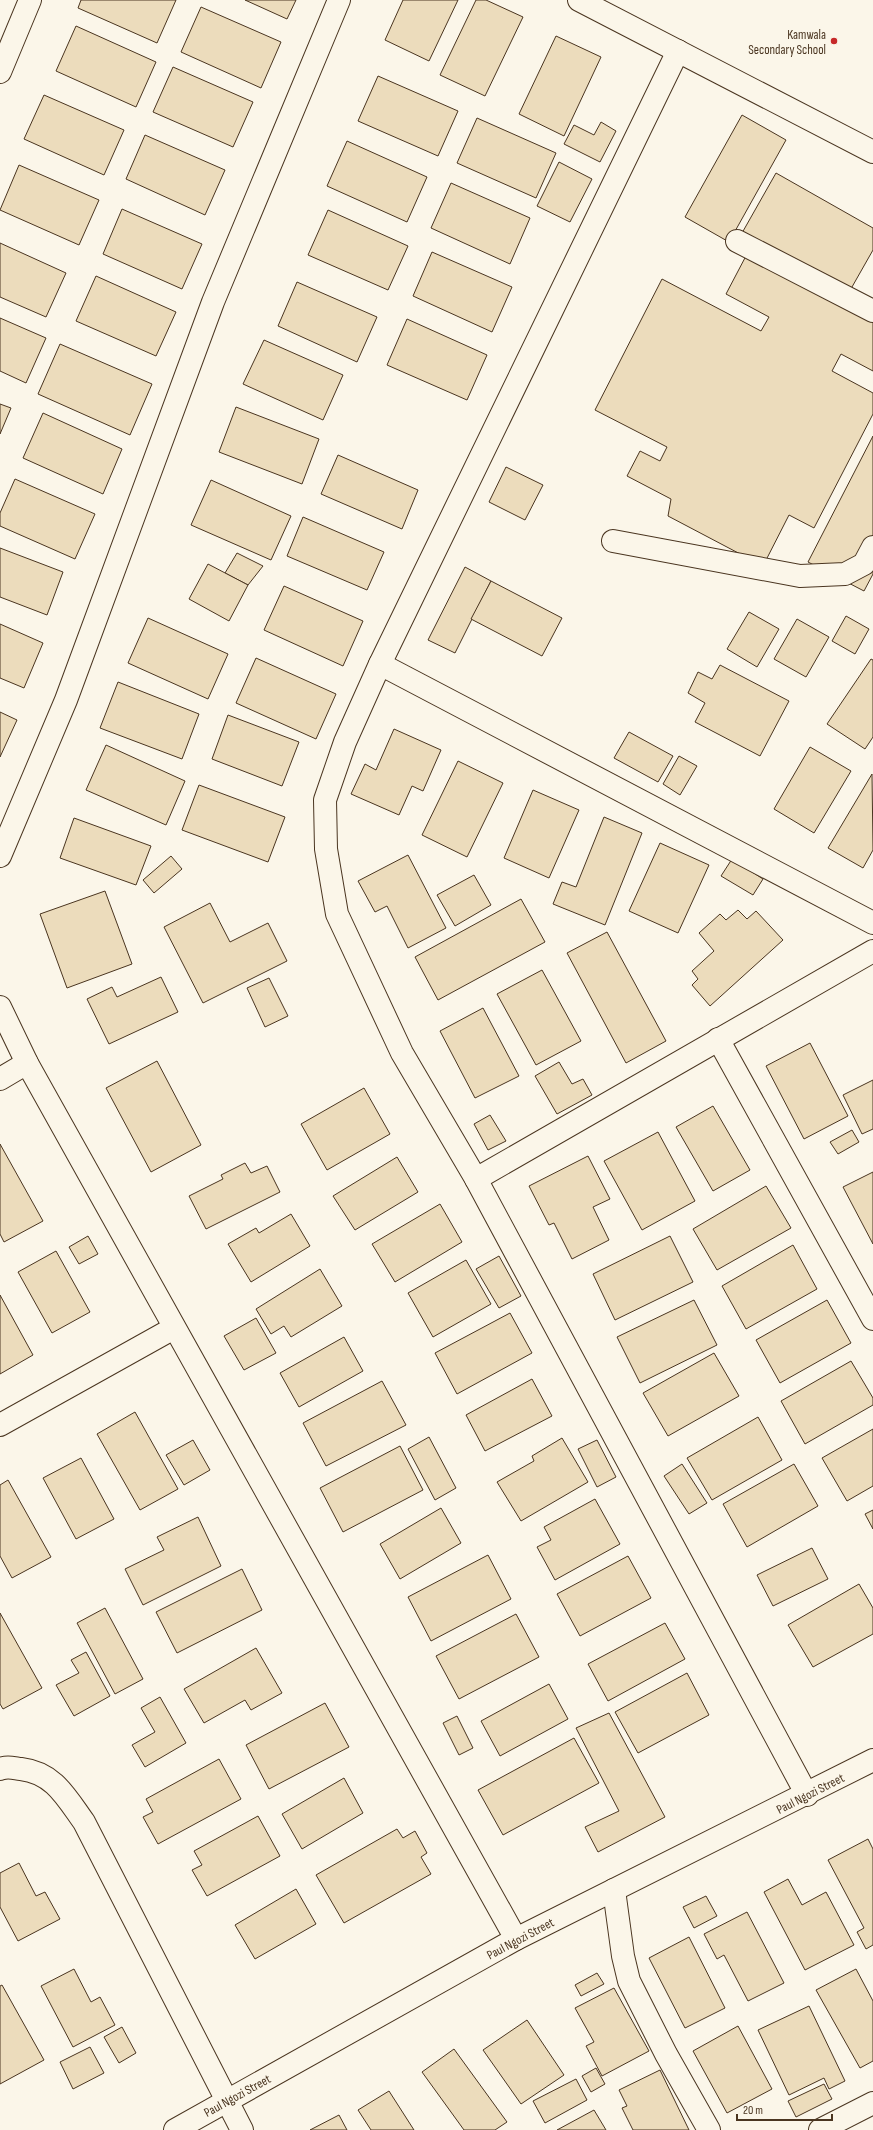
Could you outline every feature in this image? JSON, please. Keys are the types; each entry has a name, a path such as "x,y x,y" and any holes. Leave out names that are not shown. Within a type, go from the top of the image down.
{"street":[{"path":"0,72 30,0"},
{"path":"0,856 66,700 213,302 339,0"},
{"path":"579,0 873,152"},
{"path":"678,51 380,664 345,742 325,800 326,849 338,914 402,1053 476,1179 808,1794"},
{"path":"737,241 873,312"},
{"path":"613,540 800,576 845,574 864,564 873,548"},
{"path":"380,664 873,923"},
{"path":"476,1179 873,950"},
{"path":"0,1008 26,1063 516,1939"},
{"path":"718,1039 873,1319"},
{"path":"0,1078 26,1063"},
{"path":"0,1425 174,1328"},
{"name":"Paul Ngozi Street","path":"175,2130 226,2100 516,1939 808,1794 873,1760"},
{"path":"0,1769 5,1767 36,1771 60,1788 84,1822 242,2130"},
{"path":"614,1890 623,1956 629,1981 666,2054 709,2130"},
{"path":"820,2130 873,2103"}],"building":[{"path":"81,0 176,0 157,43 78,8"},
{"path":"245,0 296,0 287,19"},
{"path":"403,0 458,0 429,61 385,40"},
{"path":"476,0 486,0 523,17 485,96 440,75"},
{"path":"201,7 281,42 261,88 181,52"},
{"path":"76,26 156,62 136,107 56,71"},
{"path":"556,36 601,57 564,136 519,114"},
{"path":"173,67 253,102 233,147 153,112"},
{"path":"378,76 458,111 438,156 358,121"},
{"path":"44,95 124,130 104,175 24,139"},
{"path":"742,115 786,140 729,242 685,217"},
{"path":"477,118 556,153 536,198 457,163"},
{"path":"601,122 616,131 600,162 564,144 574,125 594,135"},
{"path":"145,135 225,170 205,215 126,179"},
{"path":"347,141 427,177 407,222 327,186"},
{"path":"559,162 592,179 570,222 537,206"},
{"path":"19,165 99,200 79,245 0,210"},
{"path":"776,173 873,228 873,250 848,294 742,233"},
{"path":"451,183 530,218 510,264 431,228"},
{"path":"122,209 202,244 182,289 103,254"},
{"path":"328,210 408,246 388,290 308,255"},
{"path":"0,243 66,273 46,317 0,297"},
{"path":"432,252 512,287 492,332 413,296"},
{"path":"747,254 873,319 873,371 841,354 832,371 873,393 873,414 814,528 789,515 763,566 668,516 671,499 627,476 640,451 660,461 667,447 595,410 662,279 761,331 769,317 726,294"},
{"path":"96,276 176,312 156,356 76,321"},
{"path":"297,282 377,317 357,362 278,326"},
{"path":"0,318 46,338 26,383 0,371"},
{"path":"407,319 487,355 467,400 387,365"},
{"path":"264,340 343,375 323,420 243,384"},
{"path":"60,344 152,384 130,435 38,394"},
{"path":"0,404 11,408 0,434"},
{"path":"236,407 319,439 302,484 219,452"},
{"path":"43,413 122,449 103,494 23,458"},
{"path":"873,436 873,574 864,591 808,562"},
{"path":"338,455 418,490 402,529 321,494"},
{"path":"506,467 543,485 525,520 489,502"},
{"path":"15,479 95,514 75,559 0,526 0,513"},
{"path":"211,480 291,516 271,560 191,525"},
{"path":"303,517 384,552 367,590 287,556"},
{"path":"0,548 63,572 47,615 0,597"},
{"path":"237,553 263,566 248,585 225,573"},
{"path":"208,564 248,585 229,621 189,599"},
{"path":"465,567 491,581 455,653 428,640"},
{"path":"491,581 562,618 542,656 471,619"},
{"path":"284,586 363,621 343,666 264,630"},
{"path":"749,612 779,629 757,667 727,649"},
{"path":"846,616 869,629 855,654 832,641"},
{"path":"148,618 228,654 208,699 128,663"},
{"path":"797,619 829,637 806,677 774,659"},
{"path":"0,624 43,643 24,688 0,678"},
{"path":"256,658 336,694 316,739 236,703"},
{"path":"871,659 873,660 873,737 865,749 827,724"},
{"path":"720,665 789,701 760,756 695,722 705,703 688,693 698,672 712,679"},
{"path":"118,682 199,714 182,759 100,728"},
{"path":"0,712 17,720 0,757"},
{"path":"228,715 299,742 282,786 212,759"},
{"path":"394,729 441,750 423,791 412,786 399,815 351,794 365,764 376,770"},
{"path":"629,732 673,756 658,782 614,758"},
{"path":"106,745 185,781 166,825 86,790"},
{"path":"810,747 851,771 814,833 774,809"},
{"path":"679,756 697,766 680,795 663,784"},
{"path":"458,761 503,783 467,857 422,835"},
{"path":"872,774 873,850 863,868 828,848"},
{"path":"199,785 285,817 268,862 182,830"},
{"path":"533,790 579,810 549,878 504,858"},
{"path":"604,817 642,833 605,925 553,904 562,882 576,887"},
{"path":"74,818 151,846 136,885 60,858"},
{"path":"660,843 709,865 678,933 629,911"},
{"path":"408,855 446,928 408,948 387,906 375,912 358,881"},
{"path":"171,856 182,869 154,893 143,880"},
{"path":"732,859 763,879 753,895 721,876"},
{"path":"474,875 491,905 455,926 437,895"},
{"path":"105,891 132,964 67,988 40,914"},
{"path":"521,899 545,942 438,1000 415,957"},
{"path":"210,903 230,942 268,923 287,961 203,1003 164,927"},
{"path":"738,910 747,919 756,911 783,940 710,1006 692,985 698,979 692,971 714,951 699,933 720,914 726,920"},
{"path":"607,932 666,1041 626,1063 567,953"},
{"path":"542,970 581,1041 536,1065 497,994"},
{"path":"161,977 178,1012 109,1044 87,999 112,987 117,997"},
{"path":"269,978 288,1016 265,1027 247,988"},
{"path":"483,1008 519,1076 475,1098 440,1031"},
{"path":"810,1043 848,1116 804,1139 766,1066"},
{"path":"157,1061 201,1145 151,1172 106,1088"},
{"path":"559,1062 572,1084 583,1079 592,1095 557,1114 535,1076"},
{"path":"873,1080 873,1129 862,1134 843,1095"},
{"path":"364,1088 390,1134 327,1170 301,1124"},
{"path":"713,1106 750,1170 713,1191 676,1127"},
{"path":"490,1115 506,1141 488,1150 474,1124"},
{"path":"852,1130 859,1142 838,1154 830,1142"},
{"path":"658,1132 695,1201 642,1230 604,1161"},
{"path":"0,1144 43,1221 4,1242 0,1234"},
{"path":"588,1156 610,1199 593,1207 609,1240 572,1259 554,1223 549,1225 529,1186"},
{"path":"397,1157 418,1192 355,1230 333,1196"},
{"path":"245,1163 251,1173 267,1166 280,1192 206,1229 189,1196 223,1179 221,1175"},
{"path":"873,1172 873,1244 843,1187"},
{"path":"766,1186 791,1228 717,1270 693,1229"},
{"path":"440,1204 462,1242 395,1282 372,1244"},
{"path":"291,1214 310,1246 251,1282 228,1244 256,1228 259,1233"},
{"path":"88,1236 98,1254 79,1264 69,1247"},
{"path":"670,1236 693,1282 615,1320 593,1274"},
{"path":"793,1245 817,1289 746,1329 722,1286"},
{"path":"56,1251 90,1312 52,1333 18,1272"},
{"path":"499,1256 521,1296 499,1308 476,1269"},
{"path":"466,1260 491,1304 433,1337 408,1293"},
{"path":"320,1269 342,1306 291,1337 284,1326 271,1334 256,1309"},
{"path":"0,1295 33,1355 0,1374"},
{"path":"694,1300 717,1345 640,1383 617,1337"},
{"path":"827,1300 851,1343 780,1383 756,1340"},
{"path":"510,1313 532,1353 457,1394 435,1353"},
{"path":"256,1318 276,1353 244,1370 224,1336"},
{"path":"344,1337 363,1371 299,1407 280,1373"},
{"path":"714,1353 739,1396 668,1436 643,1393"},
{"path":"851,1361 873,1398 873,1405 805,1444 781,1401"},
{"path":"532,1379 552,1416 485,1451 466,1415"},
{"path":"382,1381 406,1425 326,1466 303,1423"},
{"path":"135,1412 178,1489 140,1510 97,1434"},
{"path":"758,1417 782,1460 712,1500 687,1458"},
{"path":"873,1429 873,1486 847,1501 822,1458"},
{"path":"429,1437 456,1488 435,1500 408,1449"},
{"path":"562,1438 588,1482 521,1521 497,1482 534,1461 532,1456"},
{"path":"193,1440 210,1470 184,1485 166,1455"},
{"path":"597,1440 616,1477 597,1487 578,1449"},
{"path":"400,1446 423,1490 343,1532 320,1488"},
{"path":"81,1458 114,1519 76,1539 43,1478"},
{"path":"682,1464 707,1503 689,1514 664,1476"},
{"path":"794,1464 818,1506 747,1547 723,1504"},
{"path":"8,1480 51,1557 12,1578 0,1556 0,1485"},
{"path":"595,1499 620,1544 555,1580 537,1547 551,1540 544,1527"},
{"path":"441,1508 461,1543 400,1579 380,1544"},
{"path":"873,1510 873,1529 865,1514"},
{"path":"198,1517 221,1566 143,1605 125,1569 164,1550 157,1537"},
{"path":"812,1548 828,1579 773,1606 757,1575"},
{"path":"488,1555 511,1599 431,1641 408,1597"},
{"path":"628,1556 651,1598 580,1636 557,1594"},
{"path":"242,1569 262,1610 177,1653 156,1612"},
{"path":"859,1584 873,1608 873,1634 813,1667 788,1625"},
{"path":"105,1608 143,1679 115,1694 77,1623"},
{"path":"0,1613 42,1688 3,1709 0,1704"},
{"path":"516,1614 539,1657 459,1699 436,1656"},
{"path":"665,1623 685,1659 608,1701 588,1664"},
{"path":"256,1648 282,1693 251,1710 245,1700 204,1723 184,1689"},
{"path":"86,1652 110,1696 74,1716 56,1685 79,1673 71,1660"},
{"path":"687,1673 709,1715 638,1753 615,1712"},
{"path":"549,1684 568,1719 500,1756 481,1721"},
{"path":"160,1697 186,1743 145,1767 132,1745 155,1732 141,1708"},
{"path":"325,1703 349,1747 269,1789 246,1745"},
{"path":"609,1713 665,1817 598,1852 585,1827 619,1811 576,1728"},
{"path":"457,1716 473,1748 459,1755 443,1723"},
{"path":"574,1738 599,1783 503,1835 478,1790"},
{"path":"219,1759 241,1799 158,1844 143,1817 153,1812 146,1799"},
{"path":"344,1778 363,1813 302,1849 282,1814"},
{"path":"258,1816 280,1856 207,1896 192,1870 202,1865 194,1851"},
{"path":"397,1829 403,1838 415,1831 427,1853 421,1857 431,1874 344,1923 316,1875"},
{"path":"868,1839 873,1849 873,1945 866,1949 857,1932 864,1928 828,1860"},
{"path":"19,1863 36,1896 45,1892 60,1919 18,1941 0,1907 0,1873"},
{"path":"788,1879 802,1905 826,1892 854,1945 805,1970 764,1892"},
{"path":"296,1889 316,1924 255,1959 235,1925"},
{"path":"706,1896 717,1916 694,1928 683,1907"},
{"path":"747,1912 784,1983 748,2001 724,1955 717,1959 704,1934"},
{"path":"689,1937 725,2008 685,2028 649,1958"},
{"path":"74,1969 91,2002 100,1997 115,2025 73,2047 41,1986"},
{"path":"856,1969 873,2001 873,2061 860,2068 816,1990"},
{"path":"597,1973 604,1984 581,1996 575,1985"},
{"path":"2,1985 44,2060 0,2084 0,1986"},
{"path":"614,1988 649,2051 602,2076 586,2046 594,2042 575,2008"},
{"path":"809,2006 845,2081 829,2089 824,2078 789,2095 758,2030"},
{"path":"527,2020 564,2075 521,2104 483,2050"},
{"path":"738,2026 772,2089 727,2113 693,2051"},
{"path":"122,2027 136,2053 119,2063 104,2037"},
{"path":"90,2047 104,2073 73,2089 60,2062"},
{"path":"454,2049 507,2122 495,2130 464,2130 422,2072"},
{"path":"596,2068 605,2084 591,2092 582,2076"},
{"path":"660,2070 689,2130 633,2130 622,2108 627,2106 619,2090"},
{"path":"576,2079 587,2100 545,2123 533,2101"},
{"path":"824,2084 832,2099 796,2117 788,2101"},
{"path":"389,2091 414,2130 371,2130 358,2110"},
{"path":"594,2110 606,2130 557,2130"},
{"path":"339,2115 347,2130 310,2130"}],"place":[{"name":"Kamwala Secondary School","path":"834,41"}]}
